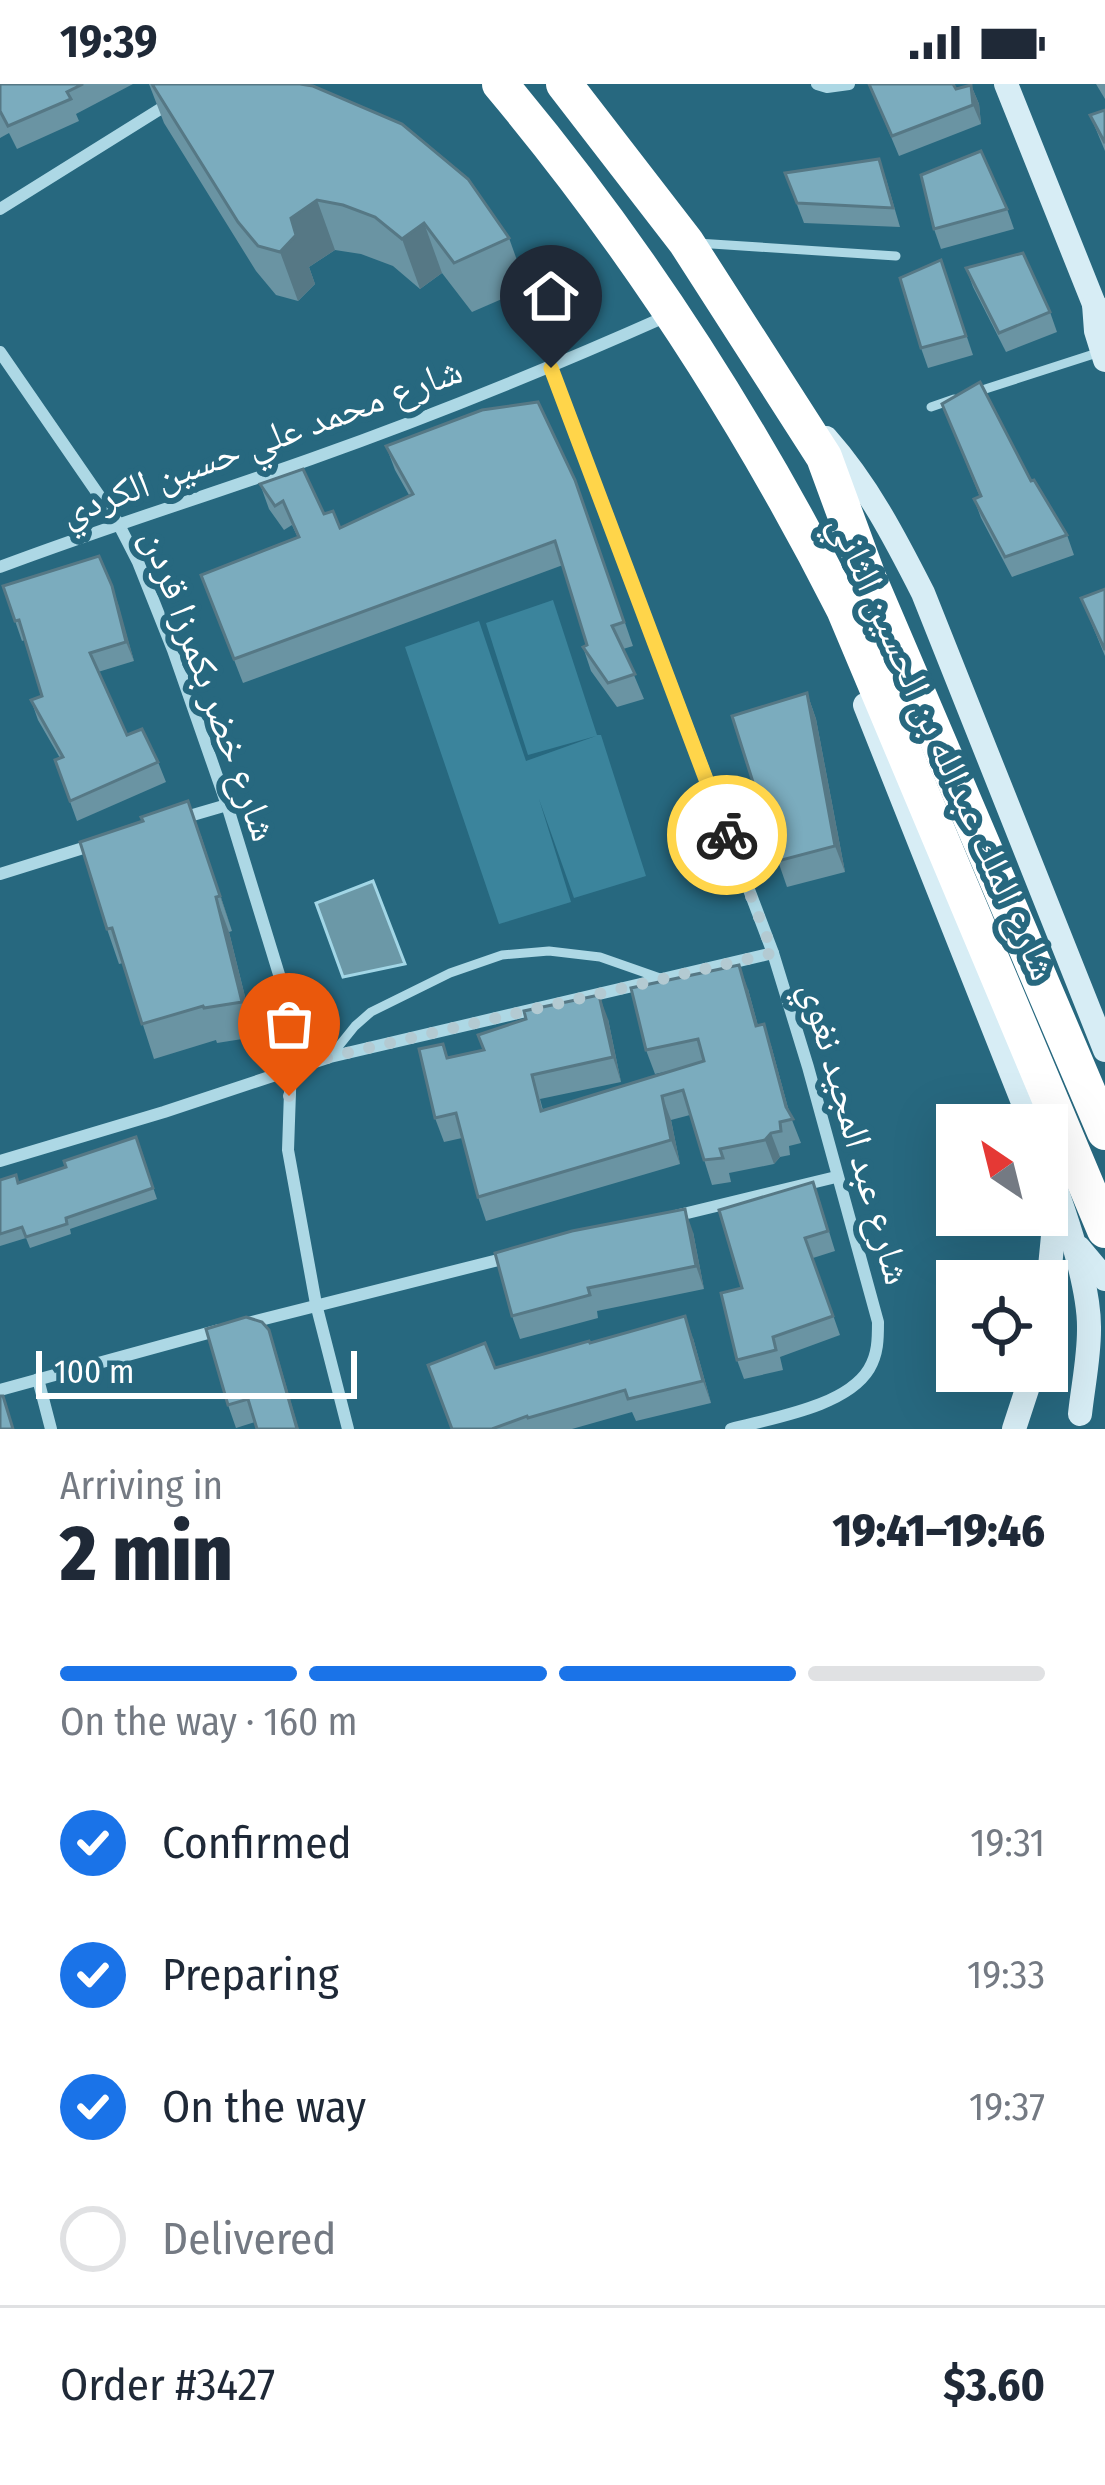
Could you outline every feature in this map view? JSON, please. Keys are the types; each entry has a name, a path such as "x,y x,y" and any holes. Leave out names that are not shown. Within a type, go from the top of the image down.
{"highway":[{"name":"شارع الملك عبدالله بن الحسين الثاني","path":"500,84 674,313 758,448 844,609 1076,1170 1088,1233"},
{"name":"شارع الملك عبدالله بن الحسين الثاني","path":"564,84 686,242 824,457 868,577 1098,1119 1076,1170"}],"main road":[{"path":"1006,84 1099,311 1103,356"},
{"path":"788,400 856,473 923,593 1105,1050"},
{"path":"758,448 1024,1104"},
{"path":"1056,1260 1076,1170"},
{"path":"1088,1233 1089,1262 1105,1280"},
{"path":"1077,1422 1089,1330 1088,1233"},
{"path":"1077,1422 1105,1378"},
{"path":"1013,1429 1026,1392"}],"street":[{"path":"817,84 848,84"},
{"path":"0,209 184,94"},
{"name":"شارع محمد علي حسين الكردي","path":"0,567 312,459 551,368 674,313"},
{"name":"شارع خضر بكمرزا قردن","path":"0,352 118,523 156,602 227,805 289,1006 288,1150 316,1304 347,1429"},
{"name":"شارع عبد المجيد نغوي","path":"551,368 773,953 878,1322 878,1348 868,1370 840,1396 730,1429"},
{"path":"159,826 227,805"},
{"path":"0,874 113,839"},
{"path":"0,1162 330,1057 773,953"},
{"path":"655,1221 836,1177"},
{"path":"0,1390 519,1254"},
{"path":"38,1379 51,1429"}],"lane":[{"path":"686,242 896,256"},
{"path":"931,406 1103,356"},
{"path":"330,1057 370,1012 450,973 502,955 549,950 600,957 663,979"}],"shaded area":[{"path":"553,600 646,876 574,898 539,799 571,902 499,924 405,647 479,621 526,761 596,736 528,755 486,623"},
{"path":"373,881 405,964 343,977 316,903"}],"building":[{"path":"0,84 83,84 67,92 71,99 8,126 0,111"},
{"path":"152,84 313,86 402,124 468,179 509,238 454,263 424,223 402,239 375,217 317,200 291,218 296,235 280,252 258,246"},
{"path":"869,84 953,84 956,89 971,85 973,105 892,136"},
{"path":"1105,110 1105,143 1090,115"},
{"path":"981,151 1007,209 934,229 921,175"},
{"path":"879,159 893,208 797,203 785,173"},
{"path":"1023,253 1050,312 999,333 966,268"},
{"path":"941,260 966,336 921,348 900,278"},
{"path":"980,382 1031,481 1067,535 1005,557 974,499 981,496 942,404"},
{"path":"538,402 575,480 624,622 612,626 635,674 608,683 583,647 587,645 555,541 234,659 201,575 299,537 283,501 275,506 260,484 303,469 324,514 333,511 340,528 413,494 386,446 482,410"},
{"path":"99,556 126,642 90,653 127,735 142,729 158,762 70,801 55,760 63,757 31,700 42,696 19,620 15,621 3,586"},
{"path":"1105,589 1105,650 1081,598"},
{"path":"807,693 835,846 778,861 732,716"},
{"path":"188,801 220,896 216,897 242,1002 203,1006 142,1024 80,842"},
{"path":"739,965 756,1026 764,1024 793,1119 780,1122 781,1131 765,1140 720,1149 723,1158 704,1160 683,1090 662,1096 671,1140 478,1197 456,1113 435,1118 419,1049 443,1044 447,1058 484,1050 478,1035 526,1019 524,1011 599,995 613,1057 532,1075 541,1111 704,1061 698,1039 646,1050 631,988"},
{"path":"136,1137 153,1188 26,1237 22,1227 0,1234 0,1180 16,1175 18,1183 66,1167 64,1161"},
{"path":"813,1182 828,1231 805,1238 833,1316 773,1337 776,1350 737,1360 721,1293 742,1288 719,1210"},
{"path":"685,1209 696,1266 588,1288 590,1295 512,1316 495,1253 572,1231"},
{"path":"685,1316 703,1381 628,1399 625,1390 492,1429 452,1429 428,1365 485,1343 495,1368"},
{"path":"246,1317 269,1330 297,1429 257,1429 248,1399 228,1405 206,1329"},
{"path":"3,1396 13,1429 0,1429"}],"way so far":[{"path":"289,1096 291,1069 330,1057 773,953 727,835"}],"route":[{"path":"551,368 727,835"}]}
